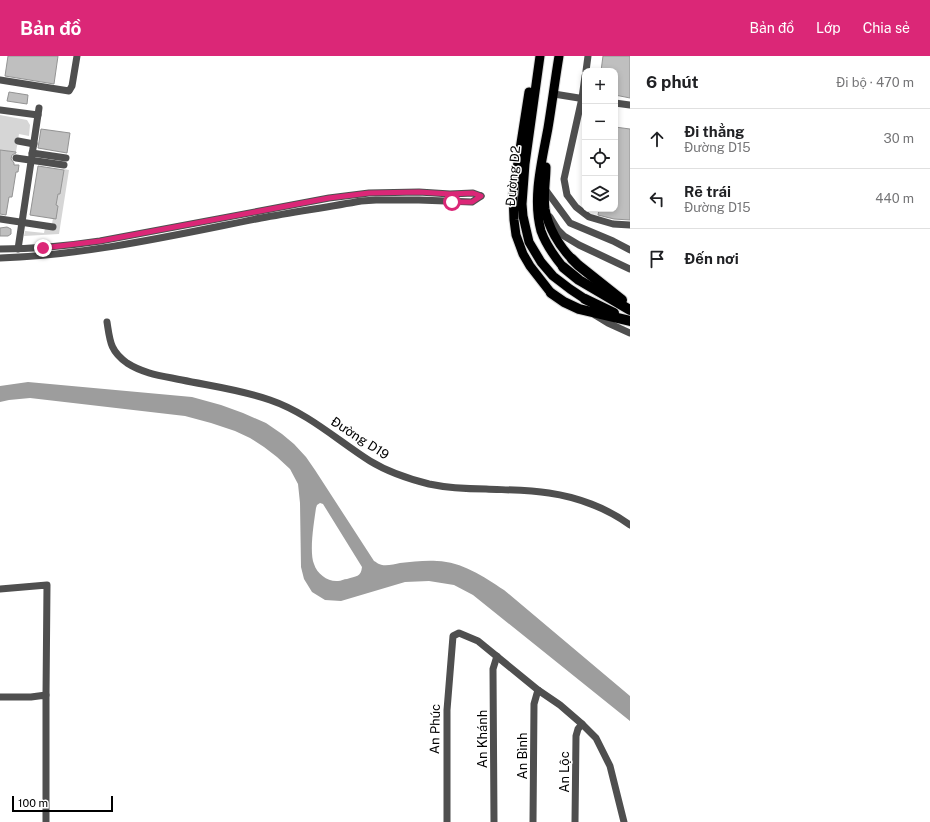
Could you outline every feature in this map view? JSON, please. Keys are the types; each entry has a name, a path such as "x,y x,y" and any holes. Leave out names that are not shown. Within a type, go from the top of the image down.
{"highway":[{"path":"572,258 618,296 630,309"},
{"path":"563,267 579,280 630,309"},
{"path":"551,293 564,302 579,309 630,321"},
{"path":"585,299 630,321"}],"main road":[{"name":"Đường D2","path":"535,56 513,194 514,220 516,235 523,254 533,270 551,293"},
{"name":"Đường D2","path":"540,56 525,164 522,204 523,216 530,242 541,262 553,276 585,299"},
{"name":"Đường D2","path":"559,56 546,166 545,209 557,239 562,248 572,258"},
{"name":"Đường D2","path":"563,56 537,195 539,218 544,240 552,254 563,267"}],"street":[{"path":"0,80 69,90 72,86 77,56"},
{"path":"586,68 588,56"},
{"path":"555,94 582,99"},
{"path":"582,103 564,179 567,195 576,207 589,217 613,224 630,225"},
{"path":"618,103 630,105"},
{"path":"0,110 38,112 18,249"},
{"path":"18,142 34,144"},
{"path":"16,158 32,156 65,161"},
{"path":"545,189 570,223 613,241 630,250"},
{"path":"0,249 65,246 100,241 329,198 369,193 473,193 481,196 472,202 419,200 361,201 85,251 0,258"},
{"path":"545,209 564,236 579,245 630,269"},
{"path":"0,219 53,227"},
{"path":"590,312 608,323 630,333"},
{"name":"Đường D19","path":"107,322 112,347 127,363 140,370 154,375 234,390 270,400 290,408 385,470 430,484 451,488 531,491 569,497 608,512 630,525"},
{"path":"0,589 47,585 46,822"},
{"name":"An Phúc","path":"447,822 447,710 453,636 459,633 478,641 497,656"},
{"path":"497,656 538,690 560,705 596,738 610,766 624,822"},
{"name":"An Khánh","path":"494,822 493,669 497,656"},
{"name":"An Bình","path":"534,822 534,704 538,690"},
{"path":"0,697 31,697 46,694"},
{"name":"An Lộc","path":"575,822 576,736 578,729 582,724"}],"shaded area":[{"path":"0,115 27,120 30,125 29,136 19,134 16,152 0,150"},
{"path":"64,169 69,170 59,234 24,236 25,231 44,233 45,228 55,229 56,225 52,224 53,218 56,219 58,206 56,205 58,194 60,194"},
{"path":"28,382 192,397 221,405 266,423 294,444 306,457 374,561 384,565 423,561 455,564 472,571 504,590 630,696 630,721 473,595 454,585 429,581 405,582 341,601 325,600 312,592 304,579 301,567 300,503 298,484 290,469 277,457 250,438 235,431 185,416 30,398 0,402 0,386","holes":["320,503 323,504 362,567 358,576 340,581 334,581 323,577 315,568 312,552 313,529 317,505"]}],"building":[{"path":"8,56 58,56 54,84 5,76"},
{"path":"603,56 630,56 630,98 618,96 618,68 601,68"},
{"path":"9,92 28,95 27,104 7,101"},
{"path":"618,127 630,129 630,220 614,219 598,215 598,212 618,212"},
{"path":"41,129 70,133 67,153 38,148"},
{"path":"0,150 16,152 12,155 11,159 14,165 19,165 18,172 16,172 12,197 9,197 6,215 0,214"},
{"path":"38,166 64,170 60,194 58,194 56,205 58,206 56,219 30,215"},
{"path":"7,227 11,229 11,234 8,236 0,236 0,228"}],"route":[{"path":"43,248 100,241 329,198 369,193 473,193 481,196 472,202 452,202"}]}
